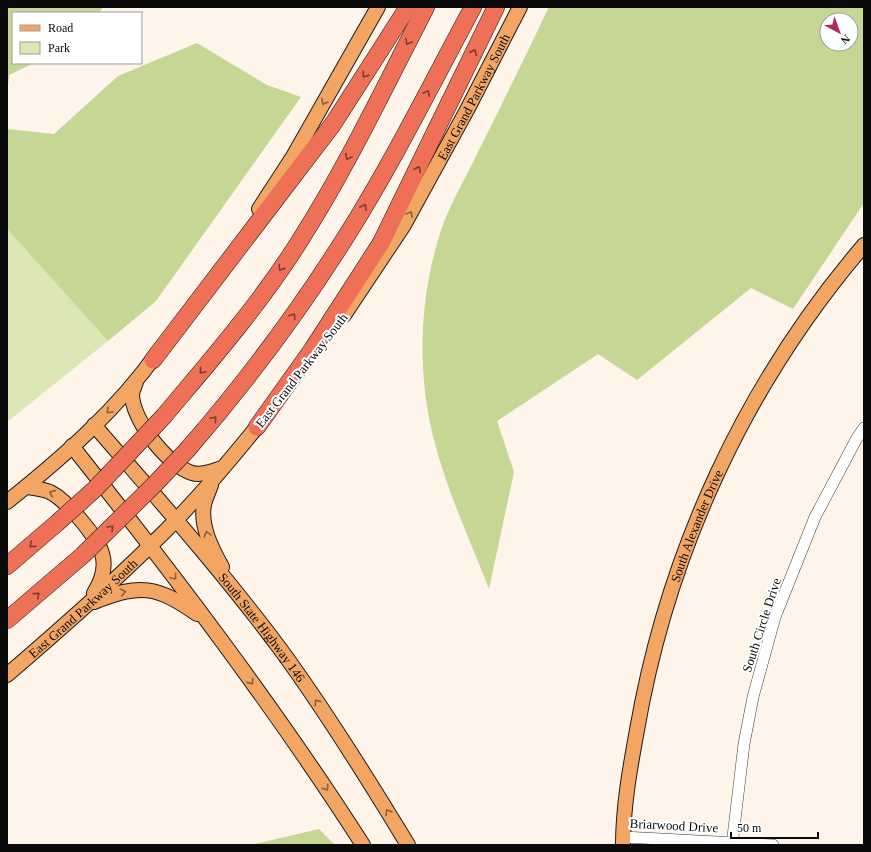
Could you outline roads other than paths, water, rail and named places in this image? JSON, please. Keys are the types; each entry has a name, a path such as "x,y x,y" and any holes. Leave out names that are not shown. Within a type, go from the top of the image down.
{"highway":[{"path":"153,360 333,124 408,7"},
{"path":"7,566 95,489 164,416 261,296 299,242 338,177 426,7"},
{"path":"7,620 83,555 138,502 227,404 270,349 348,234 385,172 473,7"},
{"path":"257,427 312,350 381,243 496,7"}],"main road":[{"path":"7,502 26,487 94,425 136,381 153,360 294,155 378,7"},
{"name":"East Grand Parkway South","path":"7,675 151,546 213,479 318,353 404,225 467,110 520,7"},
{"name":"South Alexander Drive","path":"623,841 629,773 645,684 669,593 691,533 716,474 760,388 785,348 819,301 864,245"},
{"path":"136,381 132,393 134,405 150,436 162,451 176,464 194,474 204,474 223,467"},
{"name":"South State Highway 146","path":"94,425 237,594 281,651 327,716 408,845"},
{"path":"72,446 208,621 306,759 363,845"},
{"path":"213,479 204,506 205,527 210,542 237,594"},
{"path":"26,487 49,491 58,496 94,536 103,553 104,570 99,585 86,605"},
{"path":"86,605 126,591 147,590 167,594 208,621"}],"street":[{"name":"South Circle Drive","path":"732,844 744,744 753,697 775,617 815,517 857,438 864,428"},
{"name":"Briarwood Drive","path":"623,841 772,845"}]}
